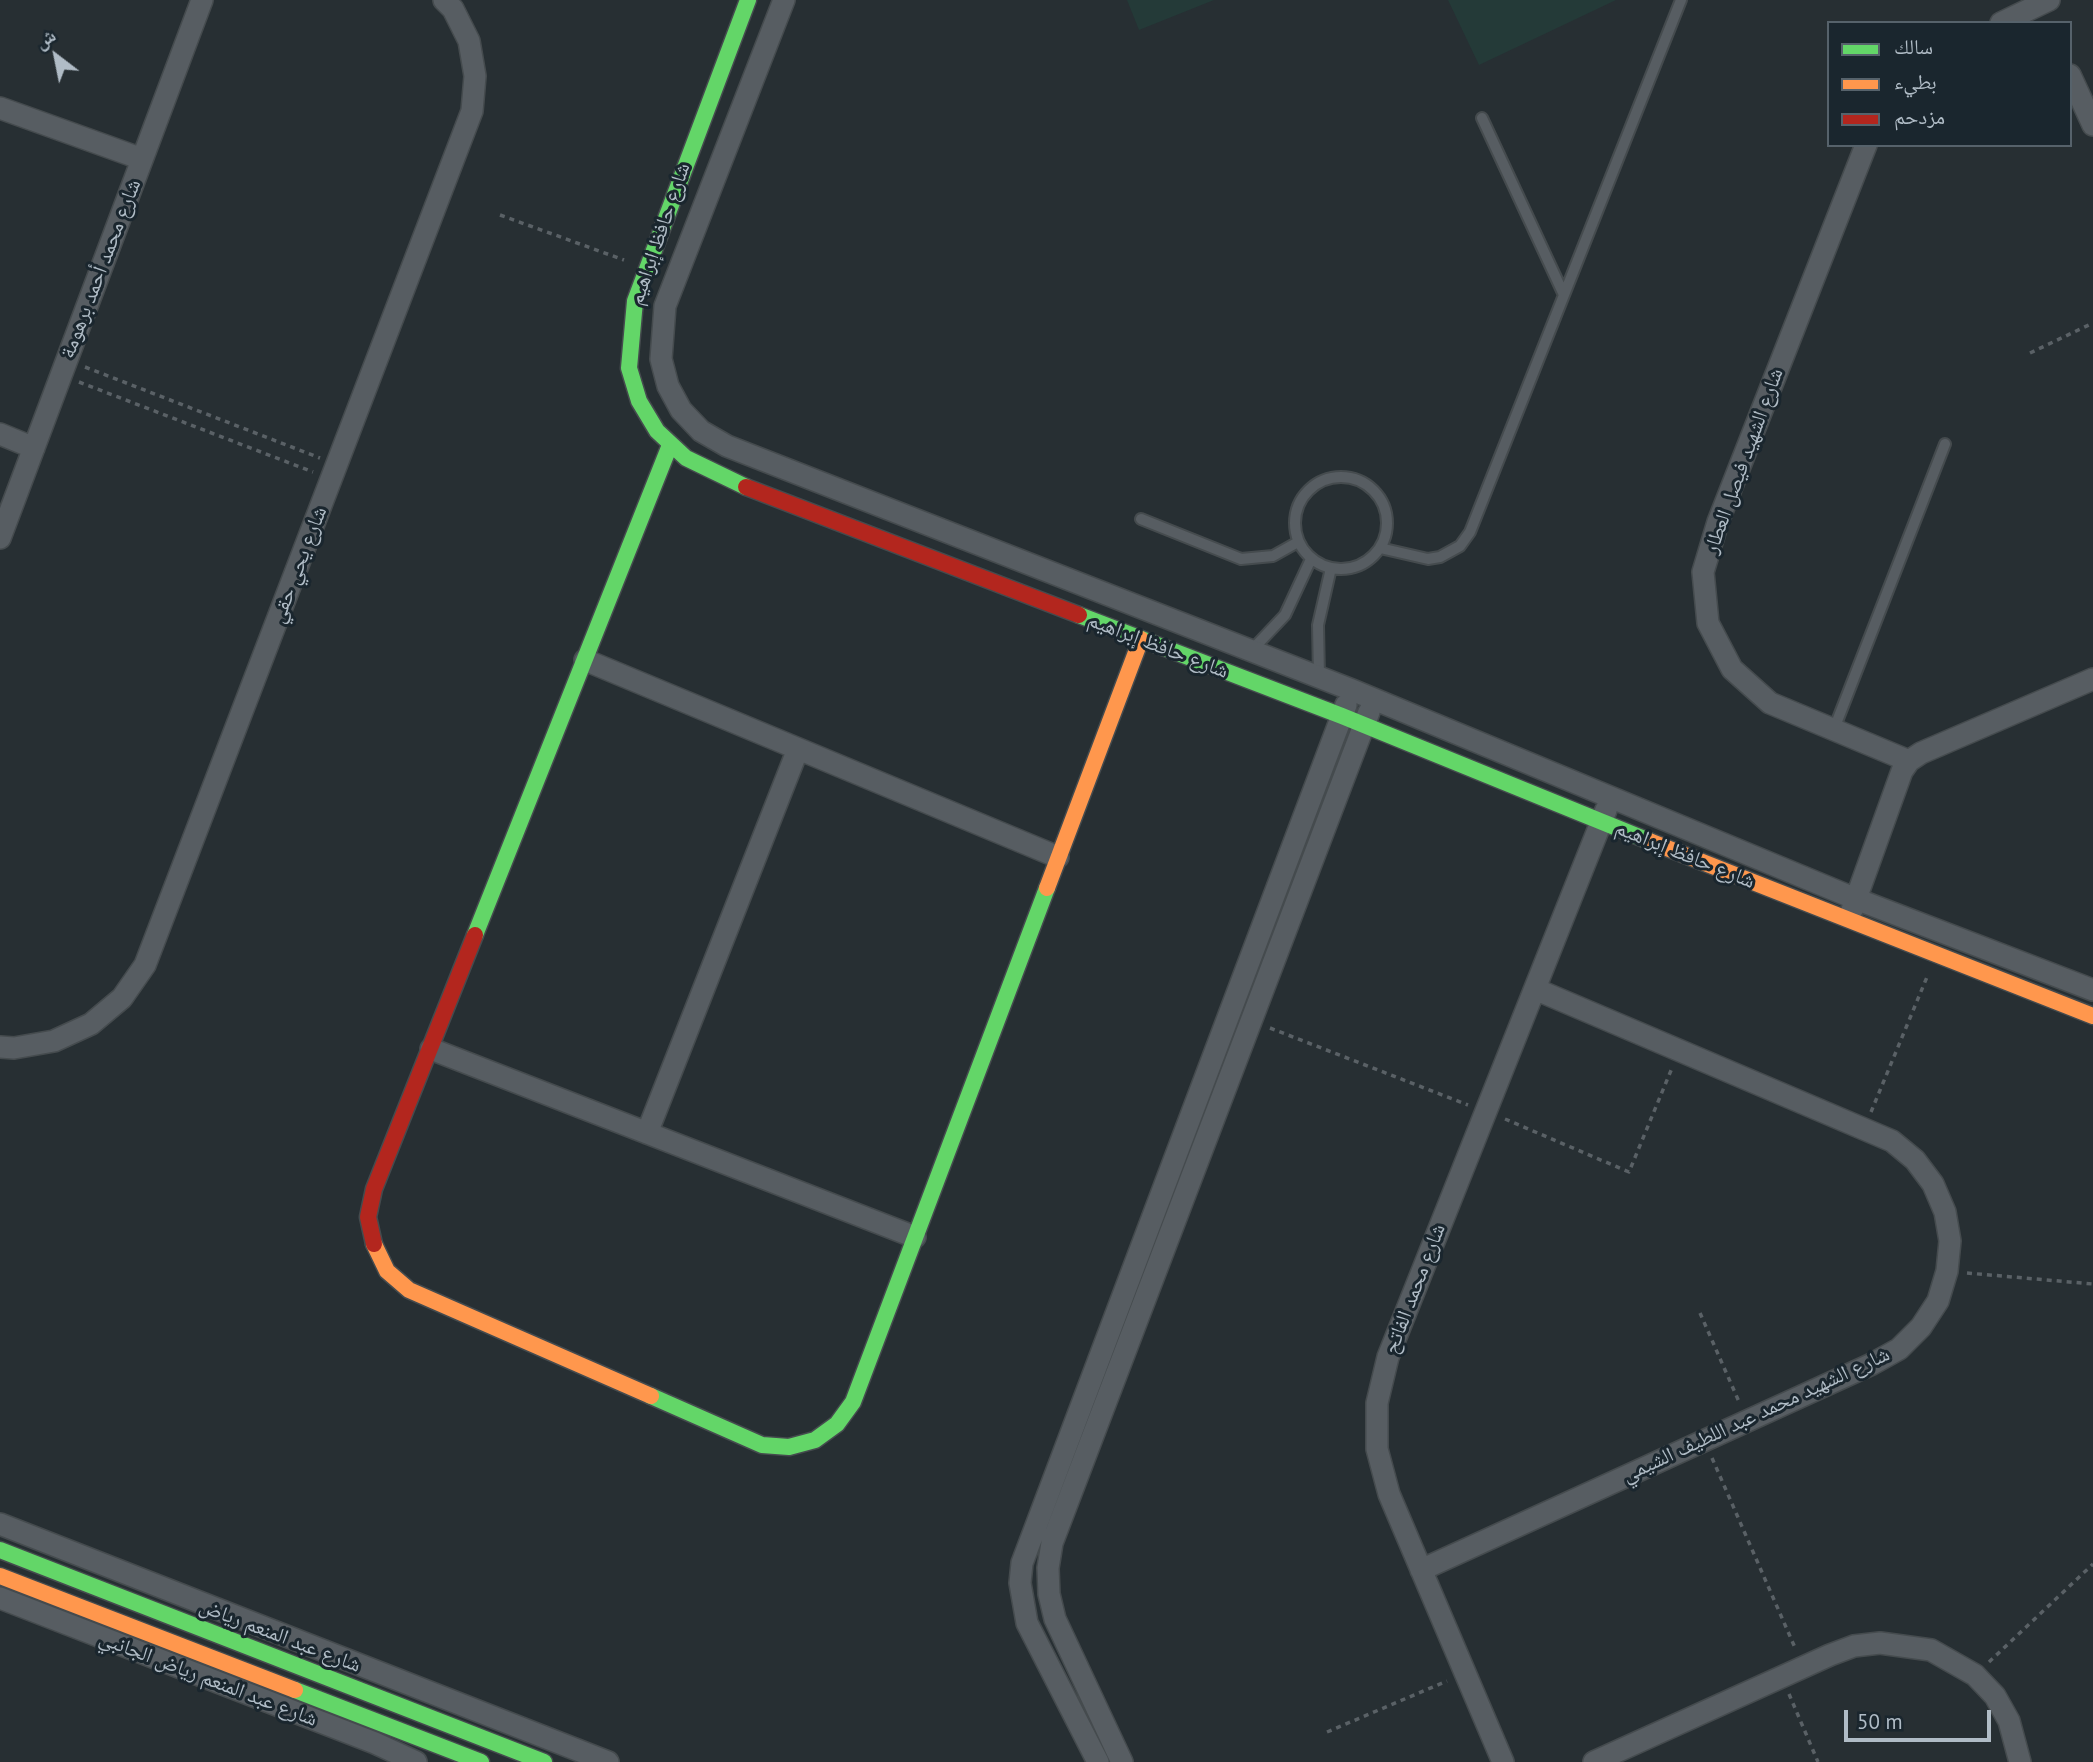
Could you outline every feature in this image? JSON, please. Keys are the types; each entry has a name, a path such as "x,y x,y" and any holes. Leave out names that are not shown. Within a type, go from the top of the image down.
{"street":[{"name":"شارع محمد أحمد برهومة","path":"0,538 202,0"},
{"name":"شارع يحي حقي","path":"0,1047 13,1048 54,1041 91,1024 122,999 145,965 472,111 475,76 469,41 453,9 444,0"},
{"name":"شارع حافظ إبراهيم","path":"748,0 646,268 635,301 629,334 629,368 639,401 657,431 670,445 709,472 1342,716 1847,921 2093,1016"},
{"name":"شارع حافظ إبراهيم","path":"784,0 665,306 661,359 668,386 681,410 701,431 727,446 1352,690 1856,899 2093,990"},
{"path":"2007,21 2045,9"},
{"path":"2072,79 2093,125"},
{"path":"0,108 142,159"},
{"path":"691,144 723,154"},
{"name":"شارع الشهيد فيصل العطار","path":"1865,147 1718,522 1703,572 1708,623 1731,669 1770,703 1909,761"},
{"path":"0,433 34,448"},
{"path":"670,445 370,1203 369,1231 379,1259 387,1271 410,1290 762,1445 789,1447 815,1440 846,1414 1141,639"},
{"path":"903,548 916,520"},
{"path":"585,660 1058,857"},
{"path":"1847,921 1902,771 1909,761 1921,753 2093,679"},
{"path":"1098,1762 1027,1622 1022,1603 1022,1563 1352,690"},
{"path":"1122,1762 1055,1619 1049,1594 1048,1568 1059,1526 1374,699"},
{"path":"647,1133 798,749"},
{"name":"شارع محمد الفاتح","path":"1503,1762 1389,1494 1377,1449 1377,1403 1388,1357 1612,797"},
{"name":"شارع الشهيد محمد عبد اللطيف الشيمي","path":"1421,1570 1872,1364 1899,1349 1927,1318 1938,1301 1947,1271 1950,1241 1945,1212 1933,1184 1915,1160 1892,1141 1535,989"},
{"path":"431,1049 915,1237"},
{"path":"1038,1517 1059,1526"},
{"path":"0,1524 608,1762"},
{"name":"شارع عبد المنعم رياض","path":"0,1550 544,1762"},
{"name":"شارع عبد المنعم رياض","path":"0,1576 481,1762"},
{"name":"شارع عبد المنعم رياض الجانبي","path":"0,1598 371,1752 416,1762"},
{"path":"1594,1762 1804,1666 1854,1646 1893,1643 1931,1650 1954,1660 1975,1675 1995,1696 2009,1721 2020,1762"},
{"path":"371,1752 401,1680"}],"lane":[{"path":"1380,548 1428,559 1450,553 1466,540 1681,0"},
{"path":"1482,118 1564,295"},
{"path":"1834,729 1945,444"},
{"path":"1339,477 1361,481 1370,487 1384,505 1387,527 1380,548 1354,568 1331,568 1311,559 1298,541 1295,519 1302,499 1318,483 1339,477"},
{"path":"1142,519 1241,559 1273,556 1298,541"},
{"path":"1251,651 1285,615 1311,559"},
{"path":"1319,677 1318,625 1331,568"}],"path":[{"path":"500,215 646,268"},
{"path":"2030,353 2093,323"},
{"path":"64,368 334,472"},
{"path":"64,368 334,472"},
{"path":"1865,1128 1936,955"},
{"path":"1252,1021 1486,1111 1629,1172 1679,1049"},
{"path":"1947,1271 2093,1284"},
{"path":"1700,1313 1747,1420"},
{"path":"1704,1440 1804,1666"},
{"path":"1975,1675 2093,1563"},
{"path":"1327,1732 1465,1674"},
{"path":"1782,1676 1818,1762"}],"green space":[{"path":"1127,0 1214,0 1139,30"},
{"path":"1448,0 1616,0 1479,65"}],"traffic: fast":[{"path":"746,487 686,458 657,431 639,401 629,368 635,301 748,0"},
{"path":"475,935 670,445"},
{"path":"1079,615 1342,716 1649,841"},
{"path":"651,1396 762,1445 789,1447 815,1440 837,1424 853,1402 1047,888"},
{"path":"0,1550 544,1762"},
{"path":"295,1690 481,1762"}],"traffic: slow":[{"path":"1047,888 1141,639"},
{"path":"1649,841 2093,1016"},
{"path":"374,1244 387,1271 409,1290 651,1396"},
{"path":"0,1576 295,1690"}],"traffic: jam":[{"path":"746,487 1079,615"},
{"path":"374,1244 368,1217 374,1189 475,935"}]}
